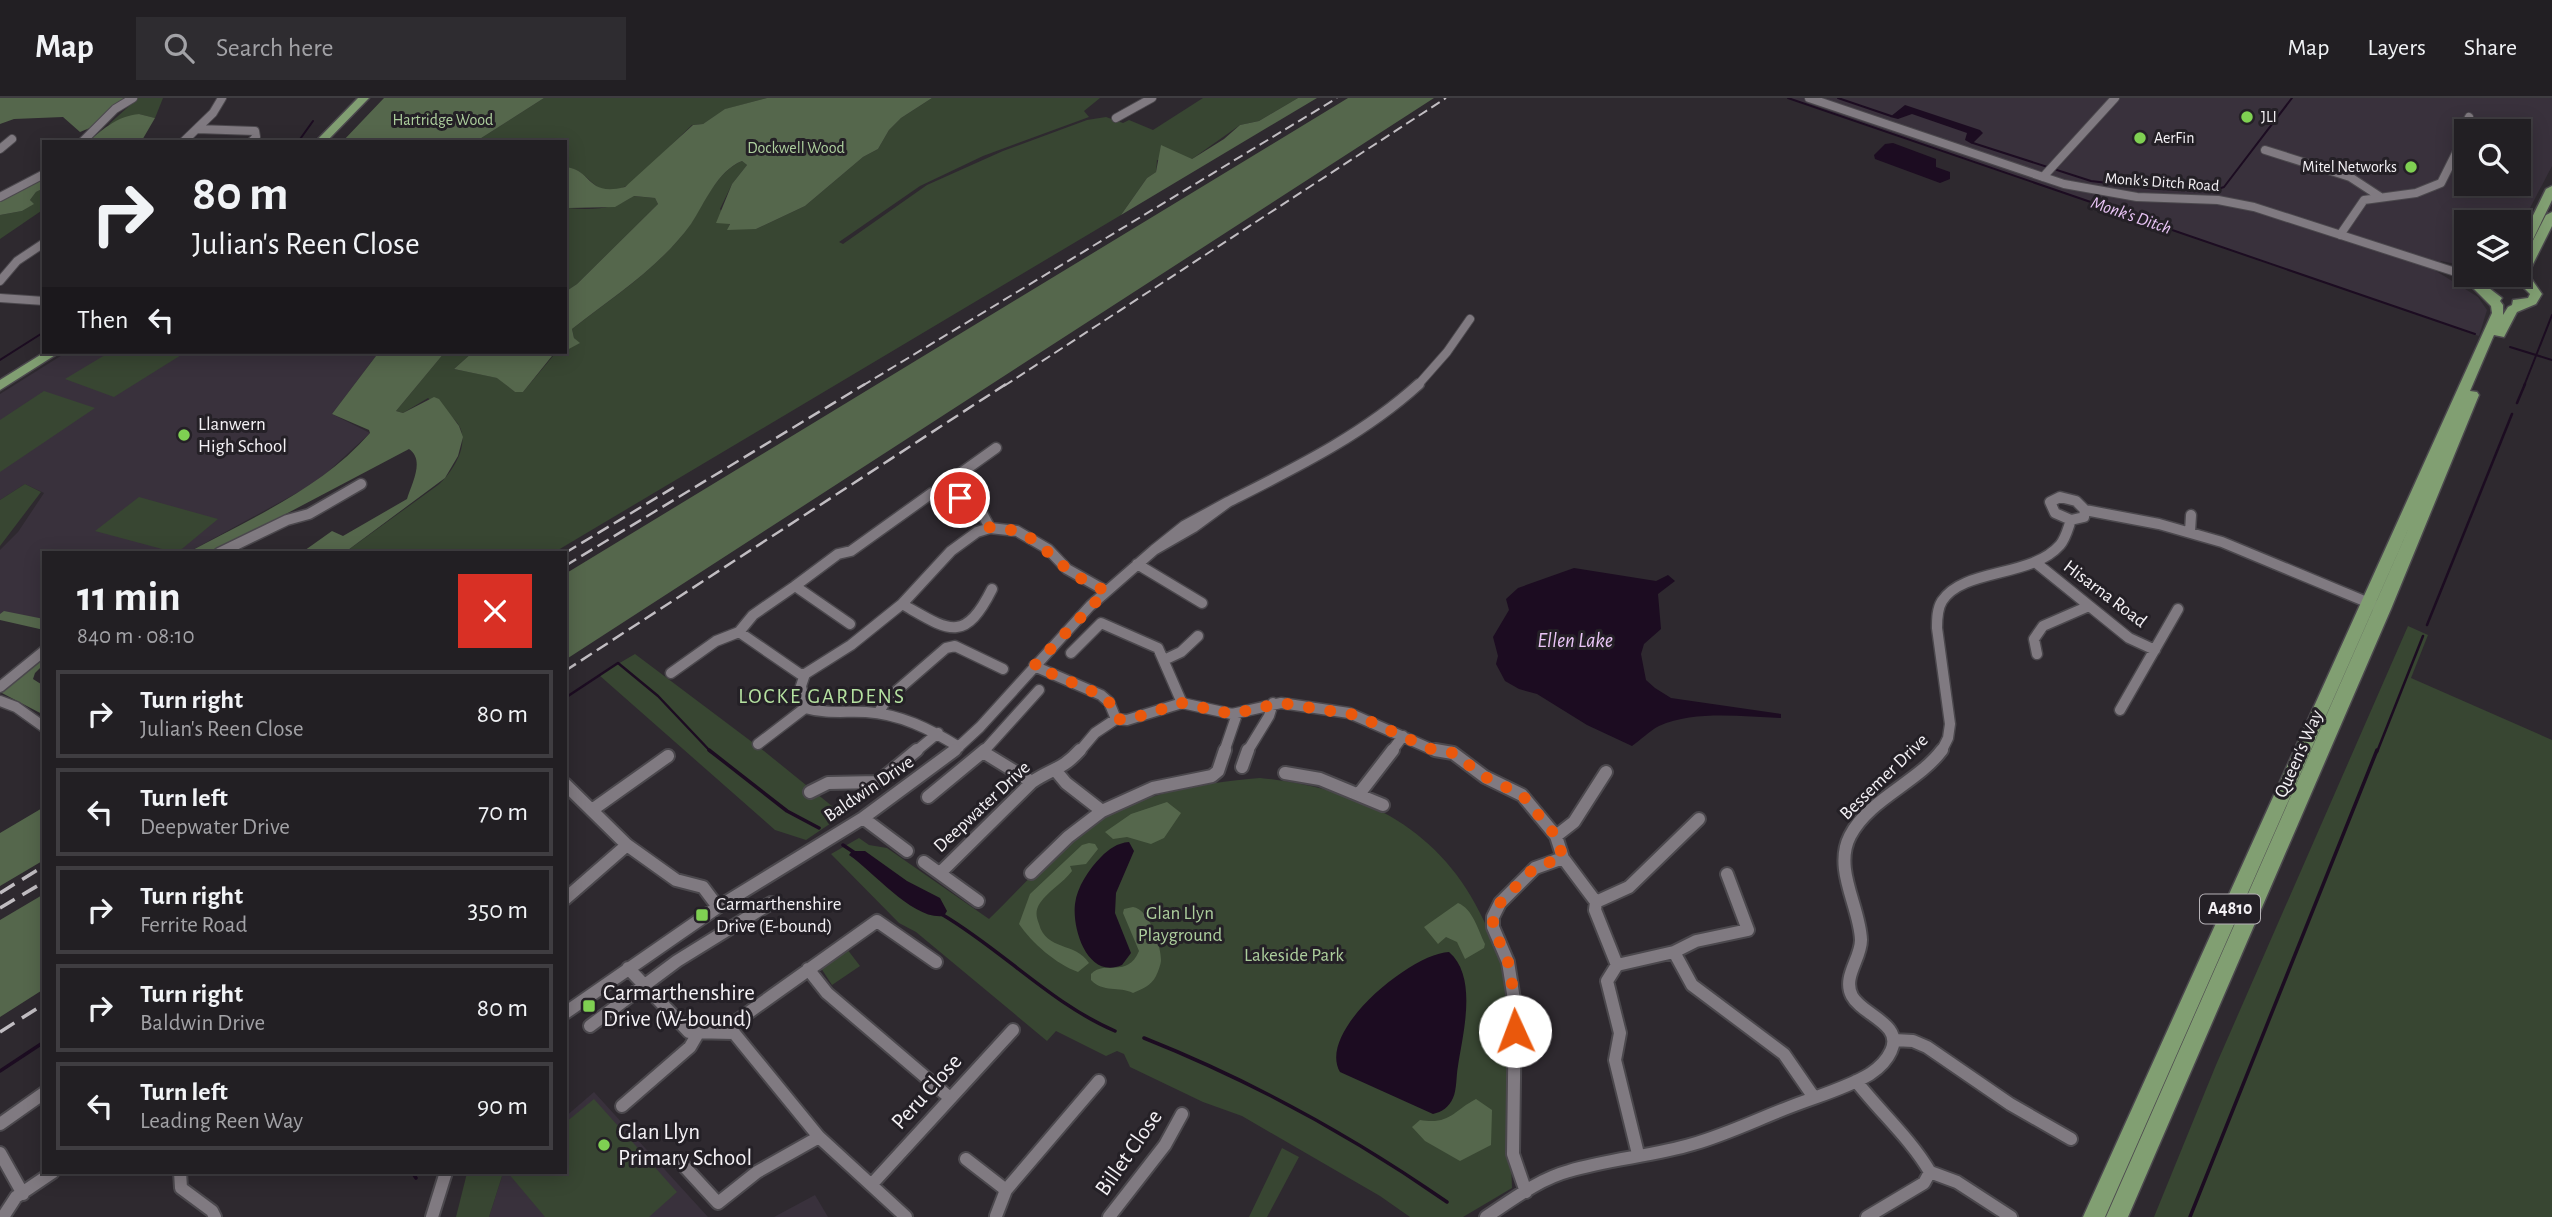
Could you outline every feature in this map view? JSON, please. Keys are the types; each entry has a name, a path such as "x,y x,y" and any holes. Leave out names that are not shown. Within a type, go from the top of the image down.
{"main road":[{"path":"322,140 364,98"},
{"path":"332,140 373,98"},
{"path":"2531,232 2552,189"},
{"path":"2531,256 2552,215"},
{"name":"Queen's Way","path":"2117,1217 2498,313 2497,305 2478,287"},
{"path":"2486,294 2511,302 2527,303 2532,301 2536,294 2529,287"},
{"name":"Queen's Way","path":"2094,1217 2510,313 2527,303"},
{"path":"0,377 42,351"},
{"path":"0,386 51,354"}],"street":[{"path":"84,140 115,109 133,98"},
{"path":"185,140 213,113 222,98"},
{"path":"1116,118 1152,98"},
{"name":"Monk's Ditch Road","path":"1809,98 2118,195 2234,203 2454,269"},
{"path":"2047,172 2115,98"},
{"path":"2340,235 2360,204 2379,196 2416,194 2441,183 2460,145 2458,139 2469,117"},
{"path":"197,129 255,131 256,137 253,140"},
{"path":"0,149 12,139"},
{"path":"2264,150 2350,177 2379,196"},
{"path":"0,197 42,175"},
{"path":"0,281 18,261 42,244"},
{"path":"0,298 42,301"},
{"name":"Baldwin Drive","path":"567,1012 718,907 863,818 960,747 1106,591 1137,564 1228,502 1316,458 1377,421 1438,365 1470,319"},
{"path":"946,491 961,473 984,461 996,449"},
{"path":"223,551 309,514 361,484"},
{"path":"671,673 716,641 738,632 753,615 838,554 851,551 932,493 946,491 981,511 990,528"},
{"path":"2085,510 2081,519 2071,520 2055,513 2050,506 2052,500 2060,497 2071,498 2085,510 2190,532 2222,542 2375,605"},
{"path":"2190,532 2191,515"},
{"name":"Bessemer Drive","path":"1894,1040 1887,1026 1858,1003 1849,987 1861,948 1861,939 1845,859 1848,839 1858,825 1936,756 1948,739 1949,721 1937,619 1941,601 1959,587 2035,562 2060,545 2071,520"},
{"path":"805,708 800,686 805,674 851,645 902,604 964,539 990,528 1017,531 1048,549 1067,569 1106,591"},
{"name":"Hisarna Road","path":"2035,562 2129,638 2155,650"},
{"path":"1137,564 1157,579 1202,603"},
{"path":"795,586 850,624"},
{"path":"902,604 944,627 957,630 965,627 984,607 992,589"},
{"path":"2037,654 2034,639 2043,626 2089,606"},
{"name":"Hisarna Road","path":"2120,710 2178,609"},
{"path":"1071,653 1101,623 1151,643 1164,660 1182,703"},
{"path":"738,632 800,674 805,674"},
{"path":"1164,660 1181,652 1198,636"},
{"path":"879,712 886,700 946,648 955,646 1003,669"},
{"path":"0,687 42,653"},
{"path":"1034,666 1101,695 1109,702 1116,719"},
{"path":"928,797 983,752 1039,690"},
{"path":"0,701 16,707 42,726"},
{"name":"Deepwater Drive","path":"940,873 1032,782 1070,763 1097,731 1116,719 1127,720 1182,703 1237,714 1273,703 1349,713 1431,749 1453,753 1485,777 1522,795 1556,836 1563,858 1597,902 1595,910 1617,965"},
{"path":"1242,767 1247,761 1247,748 1270,719 1273,703"},
{"path":"805,708 820,713 879,712 914,722 960,747"},
{"path":"758,744 805,708"},
{"path":"1031,873 1068,836 1102,811 1153,788 1212,776 1218,771 1237,714"},
{"path":"810,792 829,781 869,785 878,782 938,733"},
{"path":"1359,794 1403,736"},
{"path":"983,752 1032,782"},
{"path":"592,810 668,756"},
{"path":"1056,771 1063,781 1092,800 1102,811"},
{"path":"1556,836 1574,822 1606,772"},
{"path":"1285,773 1320,779 1383,806"},
{"path":"567,786 627,845 676,880 703,887 718,907"},
{"path":"863,818 907,851"},
{"path":"1597,902 1629,887 1699,820"},
{"path":"567,898 627,845"},
{"path":"1526,1192 1513,1154 1516,1006 1508,962 1493,927 1493,916 1500,903 1535,867 1563,858"},
{"path":"924,862 978,901"},
{"path":"1638,1154 1615,1060 1619,1049 1619,1033 1608,981 1611,971 1617,965 1674,952 1696,941 1748,930 1727,874"},
{"path":"590,1026 677,961 771,904"},
{"path":"628,968 689,1032 697,1035 724,1030 877,921 936,962"},
{"path":"1674,952 1692,985 1784,1054 1813,1096"},
{"path":"808,969 827,993 950,1098"},
{"path":"724,1030 734,1033 819,1137 906,1217"},
{"name":"Peru Close","path":"872,1184 1013,1030"},
{"path":"622,1106 690,1047 697,1035"},
{"path":"1486,1217 1567,1171 1694,1144 1856,1081 1879,1068 1892,1052 1894,1040 1913,1041 1927,1047 2001,1099 2071,1139"},
{"path":"996,1217 1006,1190 1099,1080"},
{"path":"1856,1081 1881,1113 1915,1147 1930,1172 1957,1182 2011,1217"},
{"path":"0,1124 42,1094"},
{"name":"Billet Close","path":"1109,1217 1165,1145 1182,1114"},
{"path":"682,1164 718,1203 757,1172 819,1137"},
{"path":"0,1153 23,1194"},
{"path":"966,1159 1006,1190"},
{"path":"1872,1216 1924,1183 1930,1172"},
{"path":"4,1217 7,1207 50,1174"},
{"path":"180,1174 181,1188 212,1211 215,1217"},
{"path":"432,1217 445,1174"}],"shaded area":[{"path":"1788,98 2552,98 2552,166 2529,210 2454,210 2454,264 2441,261 2436,271 2454,282 2454,287 2462,287 2478,297 2487,310 2479,336"},
{"name":"Llanwern High School","path":"64,354 377,354 332,414 370,433 317,482 191,551 42,551 42,620 0,615 0,550 18,532 44,493 25,484 0,500 0,394"},
{"name":"Glan Llyn Primary School","path":"594,1092 708,1217 489,1217 503,1174 567,1174 567,1115"},
{"name":"Glan Llyn Primary School","path":"815,1195 828,1217 774,1217"}],"green space":[{"path":"0,98 133,98 102,123 80,132 63,117 14,119 0,124"},
{"path":"138,98 163,98 155,118 139,114 108,125"},
{"name":"Hartridge Wood","path":"384,98 544,98 478,140 344,140"},
{"path":"544,98 767,98 726,109 703,124 692,125 635,180 611,191 603,190 583,174 567,167 567,140 478,140"},
{"name":"Dockwell Wood","path":"767,98 932,98 901,118 889,130 878,149 863,157 805,206 756,229 727,230 730,224 716,223 732,184 747,165 742,161 733,166 719,180 679,240 635,281 572,329 574,338 580,343 567,350 567,291 658,204 655,198 634,196 615,207 567,210 567,167 581,172 596,186 612,189 625,187 693,125 703,124 725,109"},
{"path":"932,98 1100,98 1084,111 1089,117 983,156 920,186 839,242 843,244 927,185 1003,151 1087,120 1106,117 1123,123 1129,120 1153,130 1203,98 1298,98 1259,121 1240,125 1192,159 1157,160 1156,172 1147,178 1121,215 556,551 347,551 438,485 458,457 462,440 458,424 428,398 403,413 396,411 443,354 471,354 454,369 498,378 515,392 523,392 553,356 567,354 567,349 579,343 574,338 572,329 652,267 680,238 719,179 733,166 742,161 747,165 732,184 720,209 730,223 728,229 756,229 805,206 863,157 878,149 889,130 901,118"},
{"path":"1298,98 1317,98 1121,215 1147,178 1156,172 1161,145 1192,159 1224,139 1240,125 1259,121"},
{"path":"1348,98 1434,98 567,659 567,573"},
{"path":"131,115 155,118 142,140 91,140 118,120"},
{"path":"42,180 42,189 30,200 34,204 22,211 0,215 0,200"},
{"path":"42,189 42,210 0,239 0,215 22,211 33,204 30,200"},
{"path":"633,196 655,198 658,204 567,291 567,209 594,209 626,201"},
{"path":"107,354 183,354 114,397 65,379"},
{"path":"377,354 443,354 396,411 403,413 434,397 439,399 459,426 463,437 458,456 445,478 347,551 304,551 332,531 343,536 407,499 417,465 414,454 409,449 216,551 191,551 307,486 351,453 370,433 369,430 332,414"},
{"path":"471,354 558,354 552,356 523,392 515,392 497,378 454,369"},
{"path":"44,391 95,408 0,472 0,420"},
{"path":"25,484 41,492 0,546 0,500"},
{"path":"139,497 218,519 179,551 170,551 95,531"},
{"path":"4,611 42,619 42,630 0,620 0,614"},
{"path":"2408,626 2428,635 2411,678 2552,740 2552,1217 2154,1217 2216,1065"},
{"path":"635,654 764,751 843,815 806,840 775,830 599,675"},
{"path":"42,658 42,666 33,679 42,685 42,714 0,692"},
{"name":"Lakeside Park","path":"1260,778 1331,791 1393,818 1420,837 1445,860 1466,888 1496,945 1504,975 1507,1005 1512,1188 1463,1217 1410,1217 1380,1196 1242,1116 1203,1102 1130,1067 1124,1054 1117,1051 1106,1056 1056,1031 1047,1041 916,932 899,923 831,854 859,838 869,845 887,848 989,919 1073,837 1114,811 1187,788"},
{"path":"1167,802 1181,813 1164,838 1151,844 1127,837 1113,839 1105,832 1131,814"},
{"path":"42,808 42,861 0,886 0,833"},
{"path":"1095,844 1098,849 1086,864 1070,866 1072,871 1043,899 1037,911 1039,924 1048,939 1077,952 1089,963 1078,972 1045,952 1019,924 1030,894 1082,845"},
{"path":"42,895 42,990 0,1017 0,920"},
{"path":"1458,903 1468,910 1485,944 1484,948 1465,959 1457,942 1446,937 1438,944 1424,927"},
{"path":"1133,907 1144,914 1156,937 1161,960 1158,972 1152,982 1133,993 1101,987 1091,980 1091,974 1103,968 1129,964 1139,951 1123,913 1124,909"},
{"path":"847,949 860,966 832,985 821,968"},
{"name":"Glan Llyn Primary School","path":"594,1099 677,1192 649,1217 545,1217 509,1174 567,1174 567,1121"},
{"path":"1476,1099 1492,1110 1491,1145 1460,1161 1425,1141 1412,1127 1420,1120 1445,1119"},
{"path":"1282,1148 1299,1157 1267,1217 1249,1217"},
{"path":"467,1174 503,1174 489,1217 456,1217"}],"water":[{"path":"1905,105 1983,133 1972,144 1965,140 1967,133 1912,114 1898,119 1890,117"},
{"path":"1893,143 1936,159 1936,167 1950,172 1950,179 1940,183 1875,159 1874,155 1885,144"},
{"name":"Ellen Lake","path":"1574,568 1656,581 1668,575 1675,581 1658,594 1661,629 1644,644 1641,654 1646,680 1655,688 1671,698 1781,714 1781,718 1688,718 1659,726 1632,746 1587,725 1537,694 1519,689 1505,681 1496,664 1498,656 1493,637 1509,610 1506,599 1518,588"},
{"path":"1129,842 1134,851 1116,893 1115,913 1131,953 1122,965 1110,968 1091,959 1085,950 1076,927 1075,904 1081,885 1097,862 1114,847"},
{"path":"852,851 865,851 907,881 940,898 947,911 944,916 932,916 907,903 849,855"},
{"path":"1449,952 1458,963 1463,976 1466,990 1465,1022 1454,1094 1447,1106 1433,1114 1340,1072 1336,1055 1342,1036 1354,1016 1372,997 1413,965"}],"waterway":[{"name":"Monk's Ditch","path":"1788,98 2475,334"},
{"path":"1838,98 1891,116"},
{"path":"1973,143 2091,181 2157,189 2215,190 2224,187 2292,98"},
{"path":"299,140 313,121"},
{"path":"2536,355 2552,315"},
{"path":"0,360 42,333"},
{"name":"Monk's Ditch","path":"2510,347 2536,355"},
{"path":"2524,386 2536,355"},
{"name":"Monk's Ditch","path":"2536,355 2552,360"},
{"path":"2517,403 2525,384"},
{"path":"2427,625 2512,414"},
{"path":"2377,752 2423,636"},
{"path":"567,697 618,663 658,696 709,750"},
{"path":"709,750 787,811 819,828"},
{"path":"2190,1217 2377,750"},
{"path":"843,845 855,853"},
{"path":"943,915 1048,992 1115,1031"},
{"path":"1144,1038 1224,1072 1300,1111 1338,1132 1447,1202"},
{"path":"0,1071 42,1043"},
{"path":"413,1174 416,1178"}],"railway":[{"path":"862,386 1337,98"},
{"path":"1004,386 1446,98"},
{"path":"567,565 865,384"},
{"path":"567,670 1006,384"},
{"path":"567,552 676,486"},
{"path":"0,893 42,867"},
{"path":"0,908 42,883"},
{"path":"0,1032 42,1005"}],"place":[{"name":"JLI","path":"2247,117"},
{"name":"AerFin","path":"2140,138"},
{"name":"Mitel Networks","path":"2411,167"},
{"name":"Llanwern High School","path":"184,435"},
{"name":"Carmarthenshire Drive (E-bound)","path":"702,915"},
{"name":"Carmarthenshire Drive (W-bound)","path":"589,1006"},
{"name":"Glan Llyn Primary School","path":"604,1145"}],"district":[{"name":"LOCKE GARDENS","path":"822,696"}],"route":[{"path":"960,498 981,511 990,528 1017,531 1034,540 1048,549 1067,569 1106,591 1034,666 1101,695 1109,702 1116,719 1123,721 1182,703 1227,714 1237,714 1273,703 1349,713 1431,749 1453,753 1474,766 1485,777 1522,795 1556,836 1563,858 1535,867 1500,903 1493,916 1493,927 1508,962 1516,1006 1515,1031"}],"park label":[{"name":"Glan Llyn Playground","path":"1180,924"}]}
